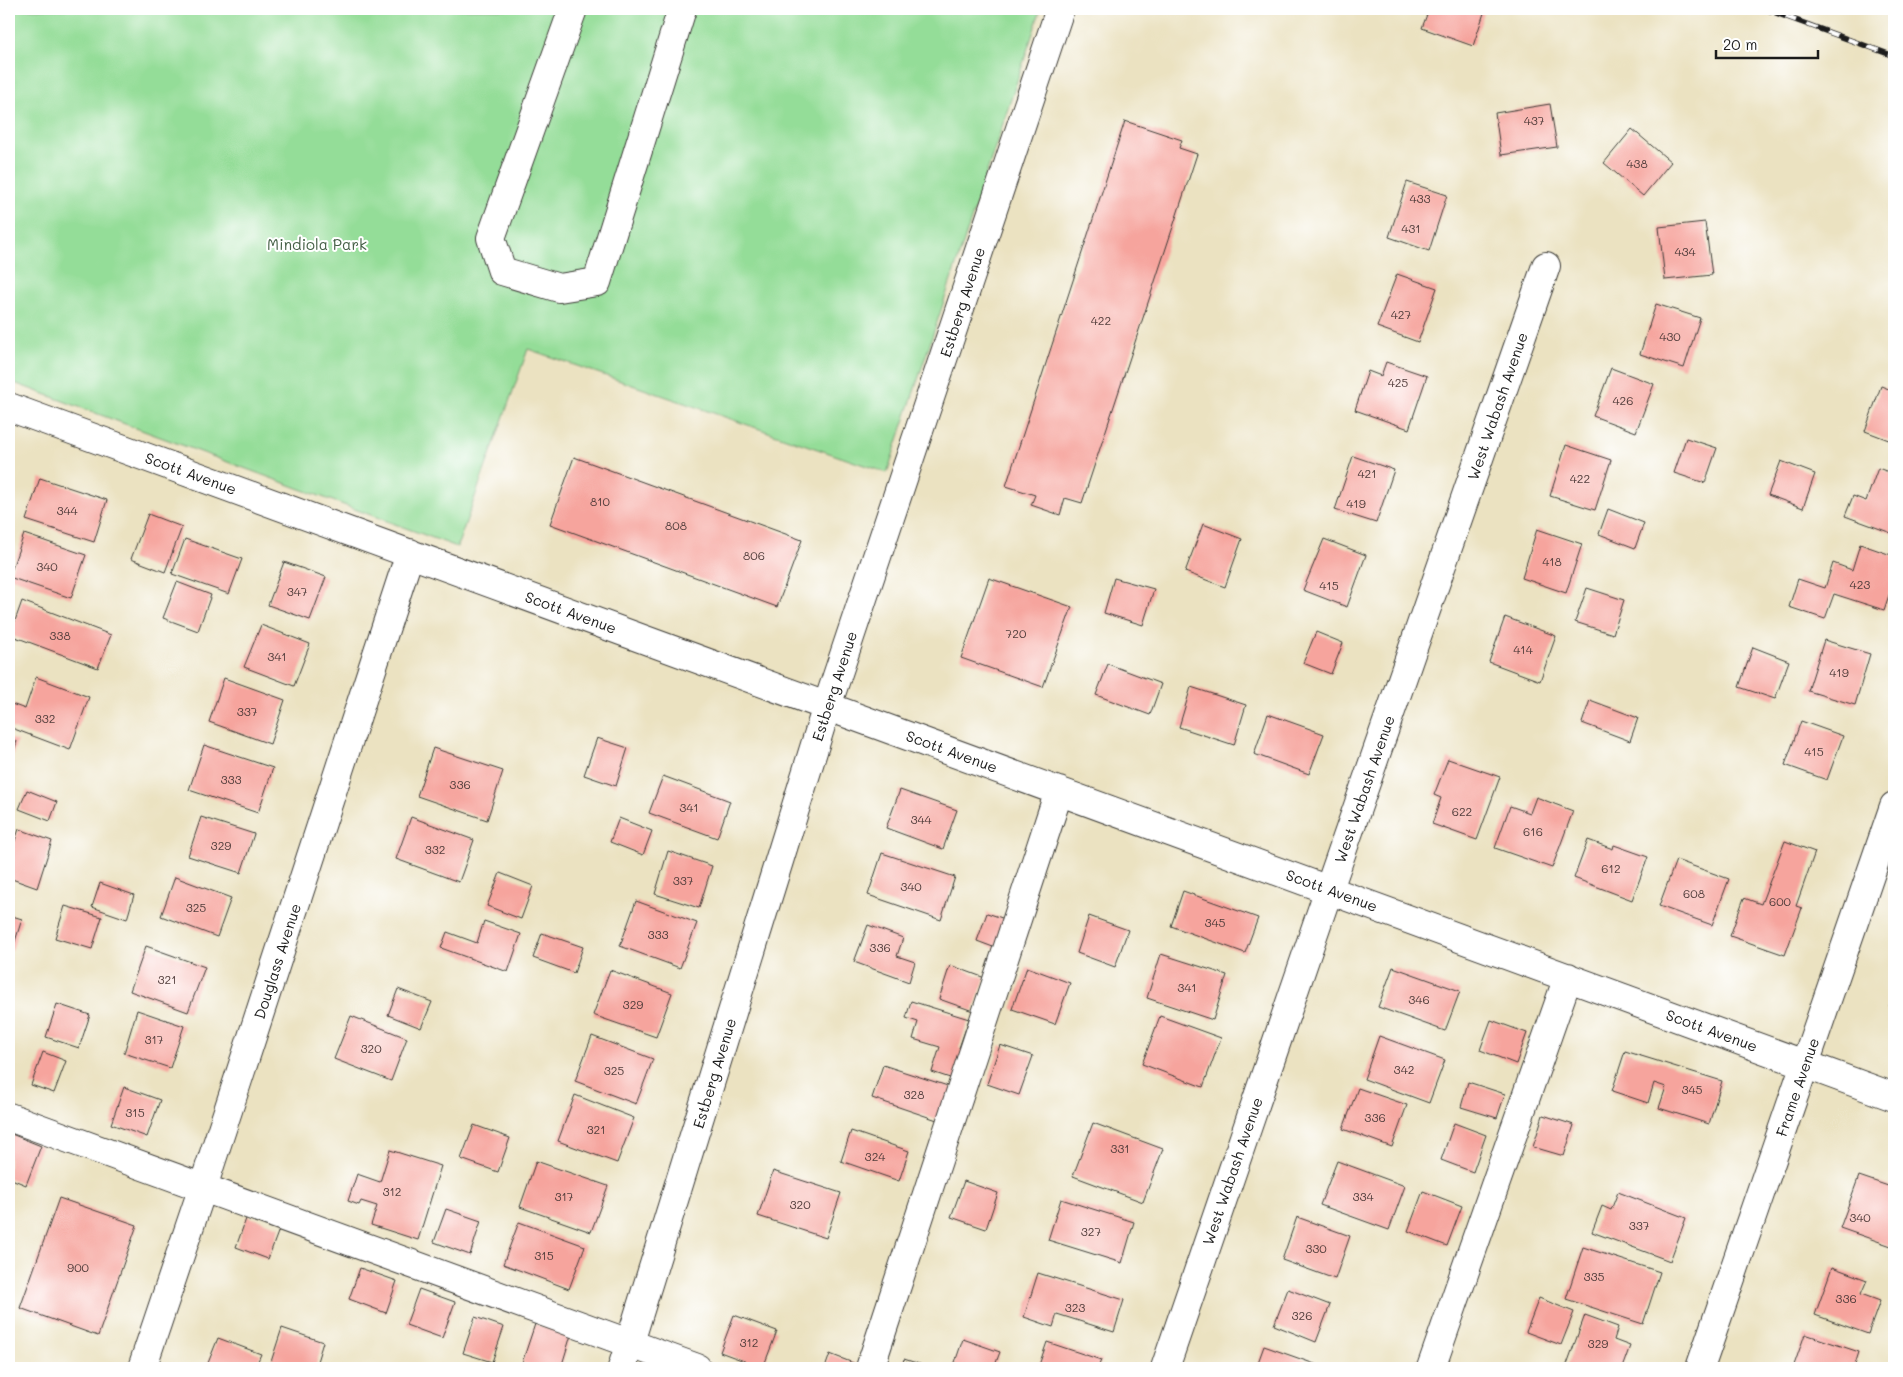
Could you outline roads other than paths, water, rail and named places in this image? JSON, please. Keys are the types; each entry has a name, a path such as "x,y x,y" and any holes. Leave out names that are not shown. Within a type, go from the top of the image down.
{"street":[{"path":"573,9 490,238 502,272 559,288 597,282 682,9"},
{"name":"Estberg Avenue","path":"626,1356 828,706 1060,9"},
{"name":"West Wabash Avenue","path":"1165,1368 1329,889 1546,266"},
{"name":"Scott Avenue","path":"9,407 1894,1097"},
{"name":"Douglass Avenue","path":"142,1368 410,553"},
{"path":"870,1368 1059,790"},
{"name":"Frame Avenue","path":"1700,1368 1892,819"},
{"path":"1431,1368 1568,977"},
{"path":"9,1117 203,1187 626,1356 697,1368"}],"railway":[{"path":"1765,9 1894,56"}],"park label":[{"name":"Mindiola Park","path":"317,244"}]}
